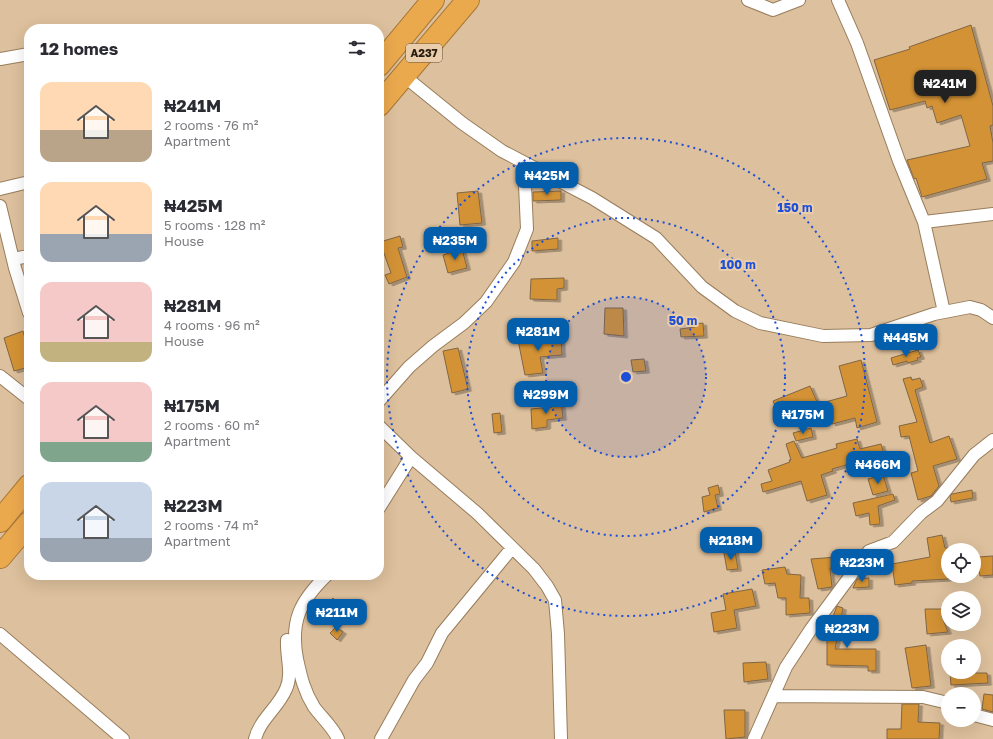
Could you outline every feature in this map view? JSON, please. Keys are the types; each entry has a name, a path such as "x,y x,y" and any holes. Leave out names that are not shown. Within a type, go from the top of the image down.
{"highway":[{"name":"A237","path":"384,59 433,0"},
{"name":"A237","path":"384,99 468,0"},
{"path":"0,521 24,492"},
{"path":"0,557 24,529"}],"street":[{"path":"748,0 773,10 799,0"},
{"path":"838,0 857,43 899,161 924,222 944,312"},
{"path":"0,59 24,55"},
{"path":"404,76 462,123 502,151 592,198 656,238 702,287 735,311 760,323 823,336 871,334 944,312 970,307 981,310 993,318"},
{"path":"384,395 409,367 433,346 464,323 486,302 514,262 527,229 524,163"},
{"path":"0,189 24,183"},
{"path":"0,206 24,295"},
{"path":"924,222 993,214"},
{"path":"14,260 24,257"},
{"path":"0,376 24,395"},
{"path":"384,431 411,457 476,513 534,569 547,586 555,600 558,634 561,739"},
{"path":"754,739 786,667 811,629 869,551 893,542 921,513 936,501 974,455 993,440"},
{"path":"384,500 411,457"},
{"path":"381,739 414,680 427,663 442,633 512,548"},
{"path":"322,580 305,598 295,626 294,648 305,691 315,708 338,739"},
{"path":"255,739 259,727 286,690 289,675 286,646 287,635 295,626"},
{"path":"0,634 123,739"},
{"path":"774,696 923,697 941,701"},
{"path":"981,717 993,720"}],"building":[{"path":"971,25 993,106 993,125 990,126 993,143 993,161 982,163 987,179 922,197 916,178 914,179 907,160 970,146 961,115 937,123 932,106 927,108 925,101 890,110 874,60 910,49 909,47"},
{"path":"478,191 482,223 460,225 457,193"},
{"path":"561,191 561,200 533,201 533,192"},
{"path":"400,236 403,247 398,248 407,277 389,284 385,275 391,273 384,253 384,241"},
{"path":"558,238 558,249 532,251 532,241"},
{"path":"462,249 467,268 448,273 443,255"},
{"path":"564,278 564,288 557,289 557,300 530,299 531,279"},
{"path":"605,308 623,308 624,336 604,334"},
{"path":"703,323 704,336 681,337 680,329 695,327 695,324"},
{"path":"23,331 24,368 14,371 4,338"},
{"path":"561,336 562,355 540,357 543,373 525,375 518,340"},
{"path":"458,348 468,389 452,393 443,351"},
{"path":"918,350 921,357 917,358 918,360 893,365 891,358"},
{"path":"644,359 646,371 633,372 631,360"},
{"path":"861,360 877,422 857,428 855,418 832,424 829,412 802,422 797,403 777,411 773,401 810,386 818,404 847,396 839,366"},
{"path":"911,377 912,380 920,378 923,387 915,390 930,443 949,436 957,459 933,466 939,486 931,496 918,500 911,473 918,471 909,436 901,437 899,426 917,422 903,379"},
{"path":"561,400 563,418 547,420 547,427 532,429 531,409 552,407 552,401"},
{"path":"500,413 502,432 494,433 492,414"},
{"path":"811,428 813,437 796,441 793,433"},
{"path":"857,439 860,449 881,444 884,454 832,469 833,471 821,475 827,495 807,501 801,481 763,492 761,484 772,481 768,470 790,462 789,460 791,460 786,444 794,441 802,458 837,448 836,444"},
{"path":"883,475 888,491 873,495 868,479"},
{"path":"718,485 720,494 715,495 718,508 704,512 702,497 710,495 708,488"},
{"path":"972,490 973,498 951,502 950,496 952,494"},
{"path":"893,494 895,500 878,506 880,524 870,525 869,513 856,516 853,503"},
{"path":"942,535 944,543 941,543 941,579 912,581 912,583 895,585 892,564 930,557 927,538"},
{"path":"735,551 738,569 727,570 724,553"},
{"path":"993,556 993,575 981,576 981,557"},
{"path":"837,557 838,567 830,568 832,587 818,589 811,559"},
{"path":"785,567 787,574 801,575 800,598 809,598 810,613 786,615 786,598 778,598 775,583 765,584 762,570"},
{"path":"869,578 869,587 853,588 857,579"},
{"path":"752,589 756,606 734,610 737,628 714,632 711,613 726,610 723,594"},
{"path":"333,598 343,608 342,610 346,614 336,626 324,615 327,612 322,609"},
{"path":"837,606 843,608 835,649 876,649 876,671 868,671 868,666 827,665 826,634"},
{"path":"925,609 941,609 941,631 948,632 927,634"},
{"path":"336,627 343,632 337,640 330,633"},
{"path":"926,645 931,686 912,688 905,648"},
{"path":"766,662 768,679 744,682 743,663"},
{"path":"981,673 987,673 988,683 951,685 950,679 981,679"},
{"path":"984,694 993,695 993,712 982,709"},
{"path":"902,704 919,704 918,722 940,723 939,739 887,739 887,729 901,729"},
{"path":"724,710 745,710 745,737 726,739"}]}
